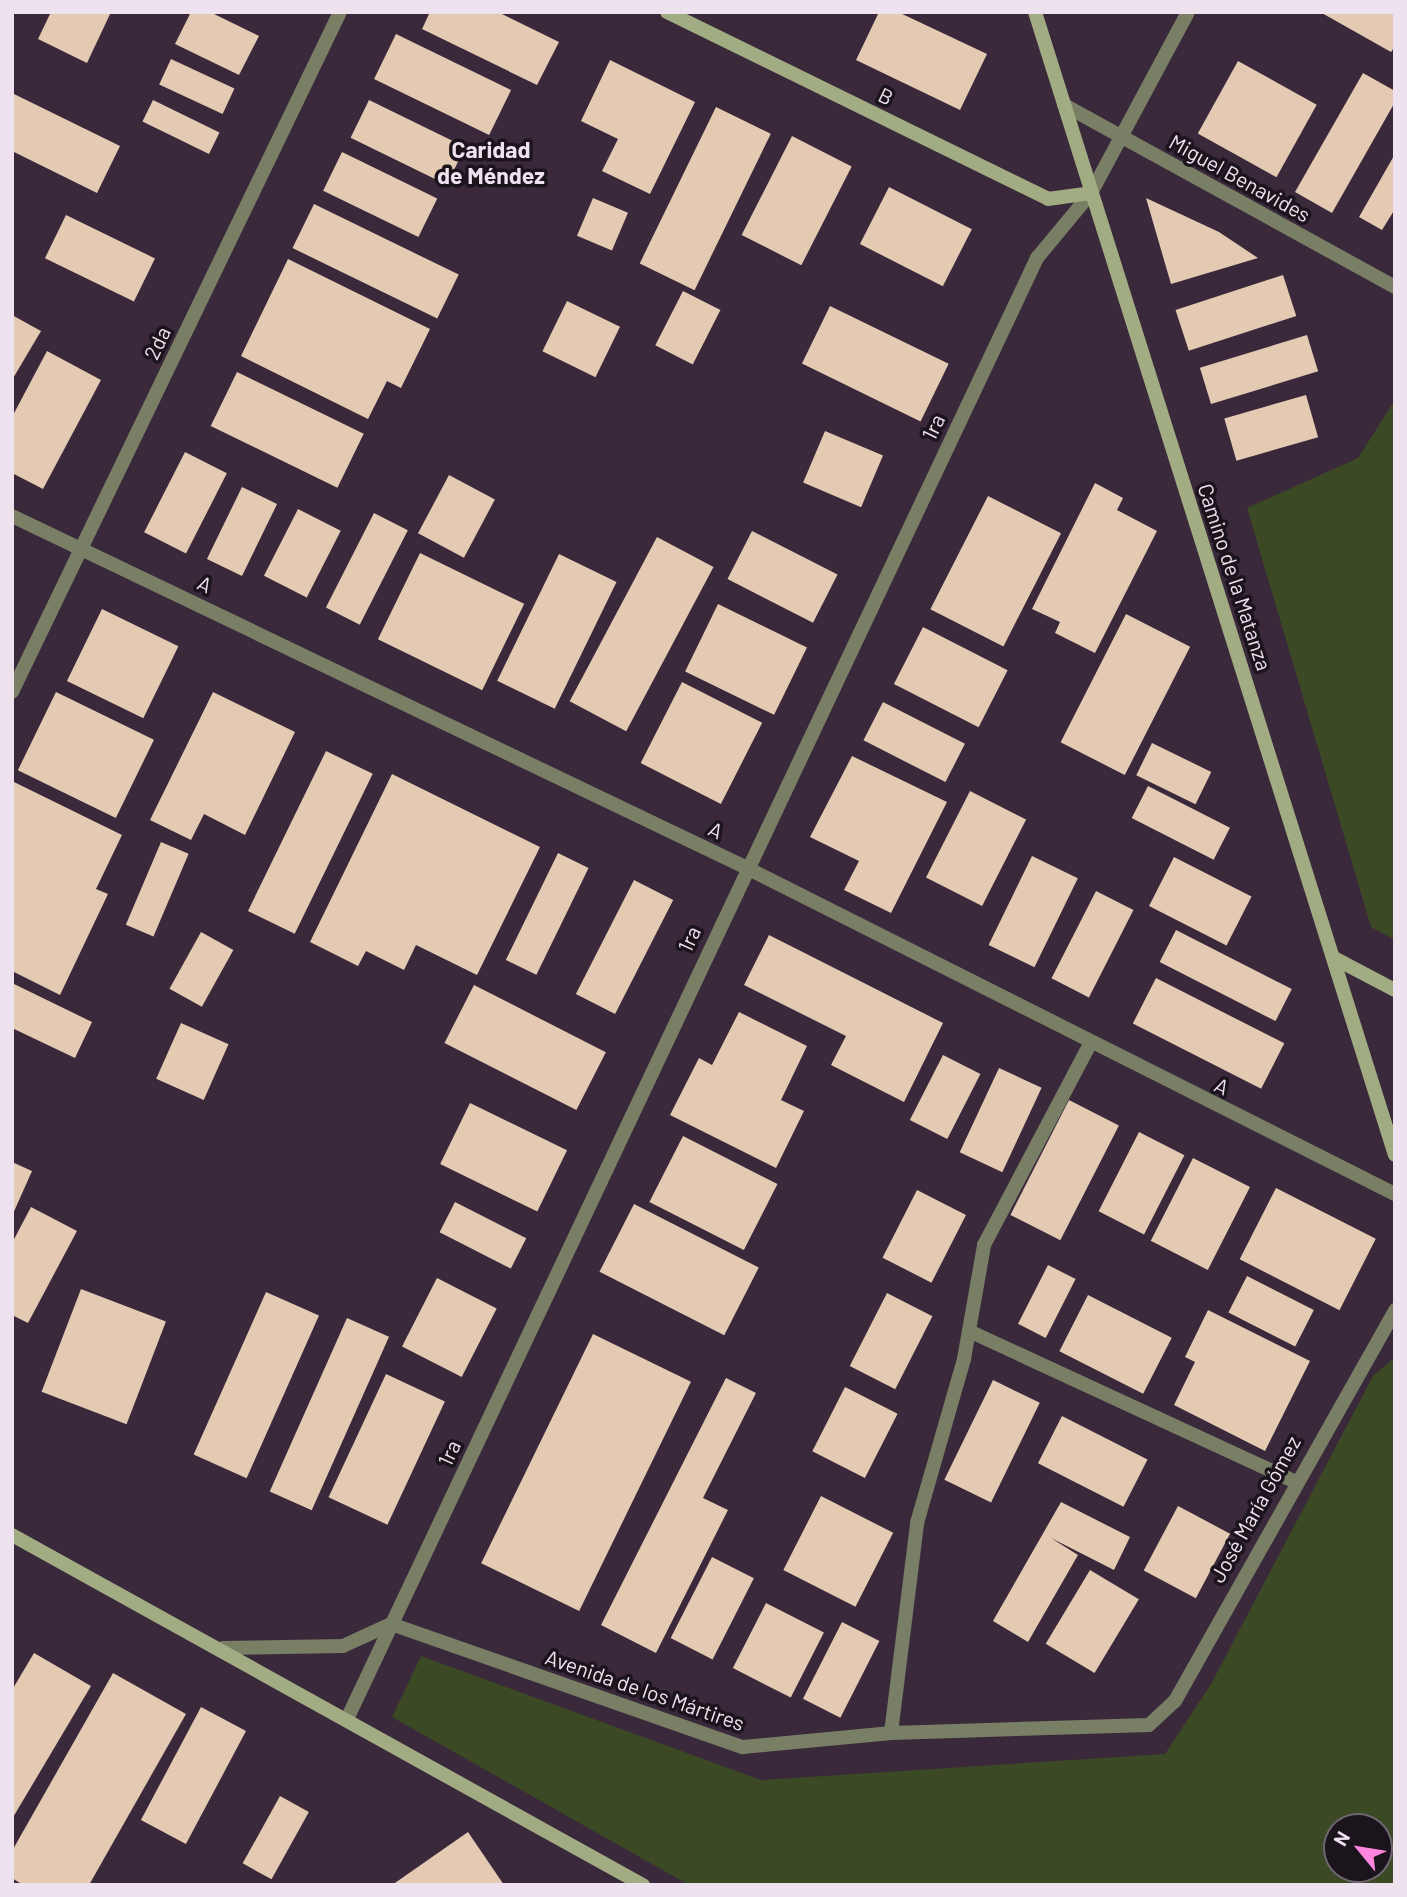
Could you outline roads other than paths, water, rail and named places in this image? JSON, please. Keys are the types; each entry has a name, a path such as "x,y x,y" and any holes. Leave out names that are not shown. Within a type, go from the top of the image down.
{"main road":[{"name":"B","path":"667,12 1048,199 1091,193"},
{"name":"Camino de la Matanza","path":"1035,12 1395,1155"},
{"path":"1334,958 1395,990"},
{"path":"12,1535 348,1717 643,1885"}],"street":[{"name":"2da","path":"12,692 340,12"},
{"name":"1ra","path":"348,1717 745,867 1037,258 1091,193 1188,12"},
{"name":"Miguel Benavides","path":"1064,105 1395,287"},
{"name":"A","path":"12,516 745,867 1090,1044 1395,1194"},
{"path":"891,1733 916,1523 970,1331 985,1245 1090,1044"},
{"name":"José María Gómez","path":"1149,1725 1175,1701 1294,1481 1395,1310"},
{"path":"970,1331 1294,1481"},
{"path":"223,1648 343,1646 391,1624"},
{"name":"Avenida de los Mártires","path":"391,1624 744,1747 891,1733 1149,1725"}],"district":[{"name":"Caridad de Méndez","path":"491,162"}]}
